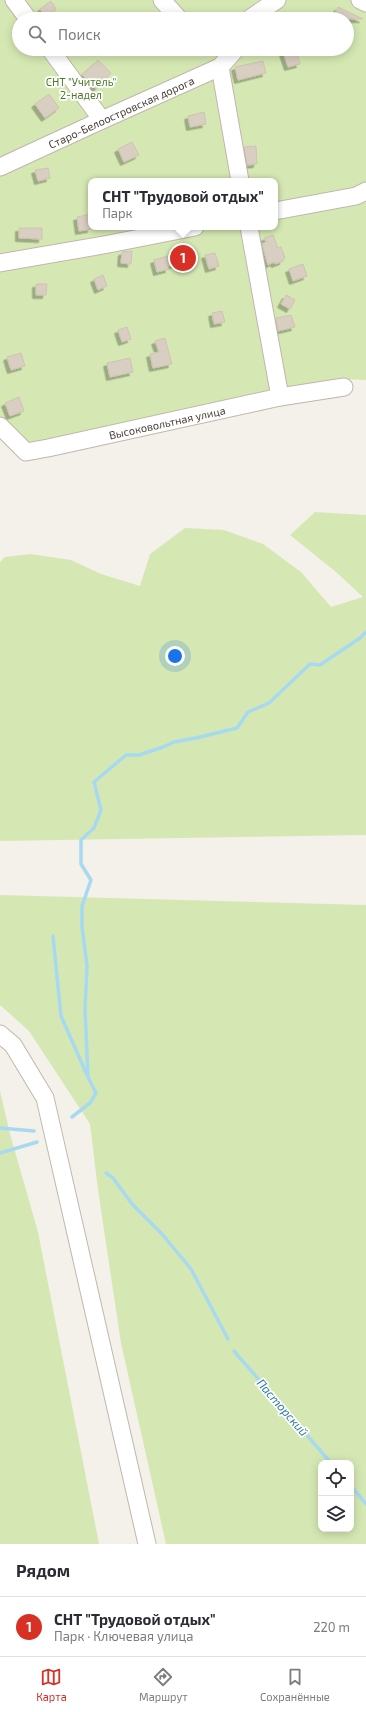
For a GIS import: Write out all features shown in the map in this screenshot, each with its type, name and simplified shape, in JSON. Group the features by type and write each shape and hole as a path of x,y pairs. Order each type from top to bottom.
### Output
{"street":[{"path":"14,0 23,12"},
{"path":"162,0 173,12"},
{"path":"260,12 278,0"},
{"path":"269,12 278,0"},
{"path":"360,0 366,3"},
{"path":"55,56 102,120"},
{"name":"Старо-Белоостровская дорога","path":"1,165 220,67 230,56"},
{"path":"220,67 239,178"},
{"path":"278,210 356,196 366,191"},
{"path":"0,263 180,230"},
{"path":"249,230 280,397"},
{"name":"Высоковольтная улица","path":"0,426 26,452 280,397 344,387"},
{"path":"0,1034 13,1045 45,1098 147,1544"}],"green space":[{"name":"СНТ \"Учитель\" 2-надел","path":"0,0 366,0 366,380 342,379 264,391 28,445 0,417"},
{"path":"315,512 366,515 366,835 0,841 0,562 5,557 30,554 71,560 101,574 140,586 150,554 185,528 224,530 263,544 301,572 331,607 363,597 336,572 290,535"},
{"path":"0,895 366,905 366,1544 166,1544 121,1343 98,1190 90,1124 29,1031 0,1005"},
{"path":"0,1091 10,1134 38,1232 99,1544 0,1544"}],"building":[{"path":"51,1 56,9 54,11 55,12 42,12 40,9"},
{"path":"338,7 348,12 336,12"},
{"path":"354,15 363,19 354,19"},
{"path":"284,56 298,56 300,64 288,67"},
{"path":"98,60 111,73 96,89 82,75"},
{"path":"263,61 266,73 238,80 235,67"},
{"path":"49,94 59,108 45,118 35,104"},
{"path":"204,112 206,124 190,127 188,116"},
{"path":"132,142 139,155 124,162 118,149"},
{"path":"256,146 257,164 247,165 244,147"},
{"path":"48,168 50,178 38,181 35,170"},
{"path":"88,215 88,230 79,231 77,217"},
{"path":"19,228 42,228 42,239 19,238"},
{"path":"273,235 278,248 281,247 285,258 283,261 275,264 274,262 268,265 262,244 266,242 264,238"},
{"path":"132,251 131,264 121,263 122,252"},
{"path":"185,251 187,262 168,266 169,269 157,272 154,260"},
{"path":"215,253 219,266 209,269 205,255"},
{"path":"303,264 307,276 293,281 289,269"},
{"path":"103,275 107,286 98,290 94,279"},
{"path":"36,284 47,284 46,295 36,295"},
{"path":"286,295 295,300 290,309 281,304"},
{"path":"222,311 225,322 214,324 212,313"},
{"path":"291,315 295,327 278,331 276,318"},
{"path":"127,327 131,339 122,342 118,330"},
{"path":"165,338 172,364 153,368 150,354 159,352 155,341"},
{"path":"21,353 25,366 11,370 7,357"},
{"path":"130,358 133,372 110,377 107,363"},
{"path":"19,397 24,411 10,416 5,403"}],"waterway":[{"path":"72,1117 90,1103 96,1093 88,1077 85,1009 87,966 82,927 82,906 91,880 81,864 81,840 94,828 101,810 94,782 126,755 139,755 174,742 237,728 248,712 269,703 310,664 320,665 360,638 366,632"},
{"path":"53,936 61,1016 87,1075"},
{"path":"0,1128 34,1131"},
{"path":"0,1153 37,1142"},
{"path":"106,1173 113,1178 132,1204 162,1234 191,1269 228,1339"},
{"name":"Пасторский","path":"234,1351 328,1460"},
{"name":"Пасторский","path":"354,1490 366,1504"}],"place":[{"name":"СНТ \"Трудовой отдых\"","path":"183,258"}]}
